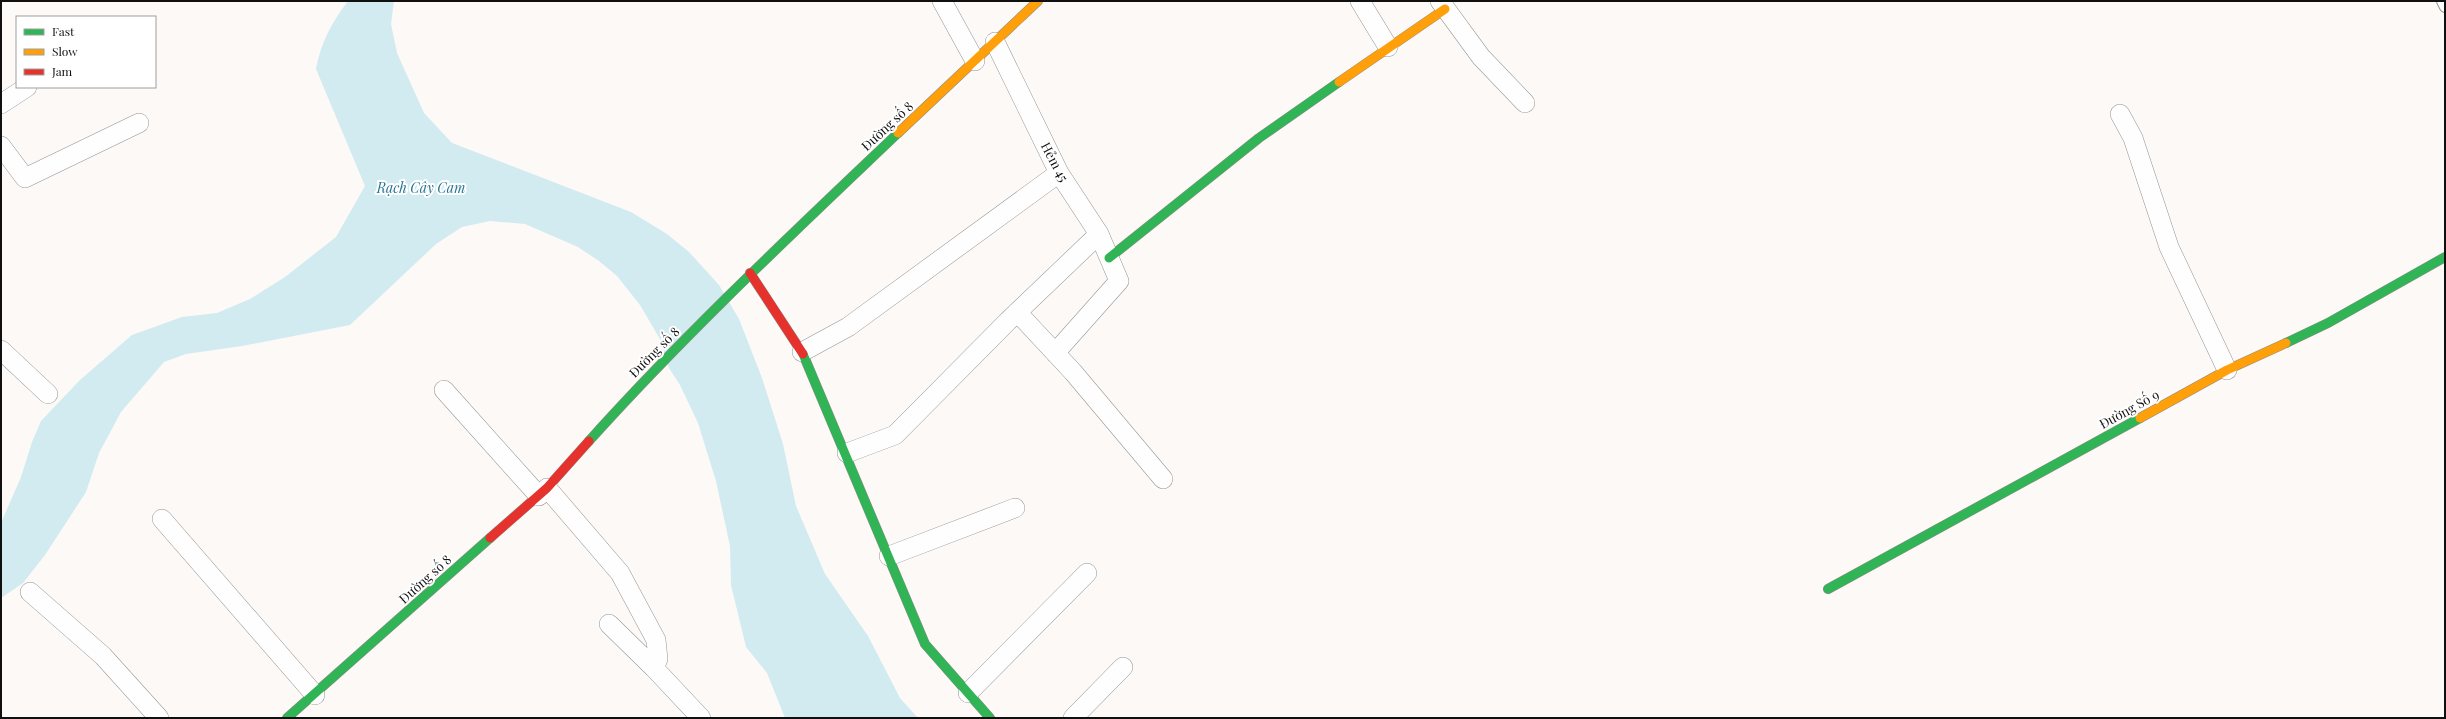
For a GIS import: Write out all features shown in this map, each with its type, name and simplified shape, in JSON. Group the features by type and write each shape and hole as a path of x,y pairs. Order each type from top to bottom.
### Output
{"street":[{"path":"942,1 975,61"},
{"name":"Đường số 8","path":"287,718 543,492 635,390 750,273 1038,1"},
{"path":"1360,1 1388,47"},
{"path":"1109,258 1259,138 1388,47 1442,5 1481,57 1525,104"},
{"name":"Hẻm 45","path":"995,42 1059,173 1099,234 1119,281 1055,353"},
{"path":"1,104 25,88"},
{"path":"2120,114 2133,138 2169,247 2227,370"},
{"path":"1,146 24,178 139,123"},
{"path":"802,352 848,327 1059,173"},
{"path":"847,452 895,435 1018,312 1099,234"},
{"name":"Đường Số 9","path":"1828,589 2227,370 2328,323 2445,257"},
{"path":"750,273 802,352 847,452 926,644 990,718"},
{"path":"1018,312 1163,478"},
{"path":"1,350 48,394"},
{"path":"444,390 620,574 656,640 658,649 654,668"},
{"path":"889,556 1016,508"},
{"path":"162,519 315,694"},
{"path":"968,693 1087,573"},
{"path":"30,592 103,656 159,718"},
{"path":"609,624 654,668 701,718"},
{"path":"1073,718 1122,668"}],"lane":[{"path":"2442,1 2445,6"}],"water":[{"name":"Rạch Cây Cam","path":"348,1 394,1 391,24 397,53 424,113 452,143 631,212 667,234 689,252 719,285 739,319 762,378 783,444 796,506 825,574 868,636 900,698 918,718 785,718 767,673 746,647 731,585 730,546 716,481 698,423 680,385 669,368 660,339 640,305 617,276 599,261 578,247 525,224 490,221 462,227 436,244 350,325 242,346 186,354 164,362 121,412 99,453 86,492 45,555 23,583 1,598 1,523 21,477 32,442 41,421 80,380 132,335 182,317 217,313 250,299 285,277 336,237 365,186 316,69 324,41 337,17"}],"traffic: fast":[{"path":"1109,258 1259,138 1339,82"},
{"path":"589,441 702,322 898,133"},
{"path":"2286,343 2328,323 2445,257"},
{"path":"803,354 925,644 990,718"},
{"path":"1828,589 2140,418"},
{"path":"287,718 490,538"}],"traffic: slow":[{"path":"898,133 1038,1"},
{"path":"1339,82 1445,9"},
{"path":"2140,418 2227,370 2286,343"}],"traffic: jam":[{"path":"750,273 803,354"},
{"path":"490,538 547,488 589,441"}]}
